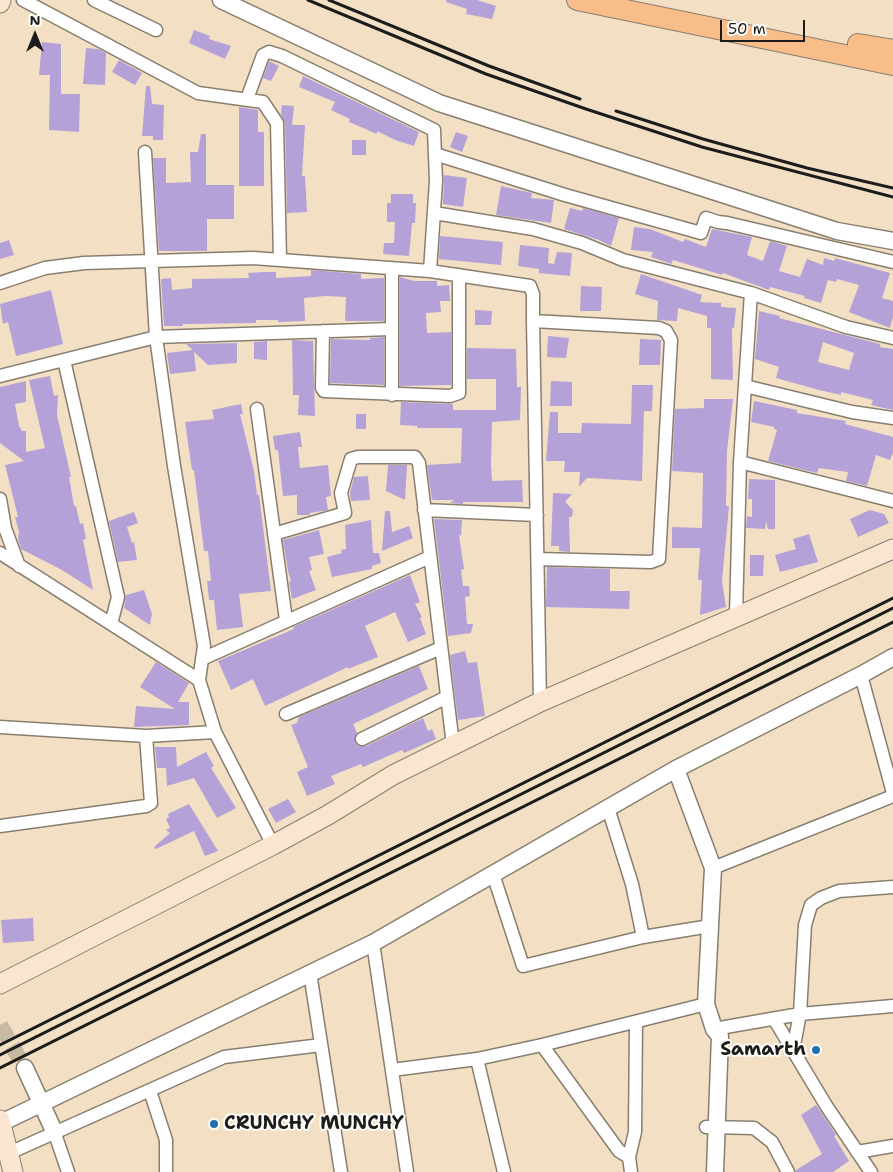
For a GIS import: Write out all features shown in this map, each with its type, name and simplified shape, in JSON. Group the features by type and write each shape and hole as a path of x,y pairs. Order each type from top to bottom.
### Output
{"main road":[{"path":"577,0 893,65"},
{"path":"640,0 893,50"},
{"path":"0,984 273,845 328,815 393,774 540,702 736,615 893,549"},
{"path":"0,1122 12,1172"}],"street":[{"path":"23,0 198,93 263,102 277,123 280,260"},
{"path":"94,0 156,30"},
{"path":"221,0 439,103 837,231 893,241"},
{"path":"247,99 263,55 269,52 282,56 434,130 434,213 430,270"},
{"path":"145,152 156,337 174,466 204,646 199,680 215,732 273,845"},
{"path":"435,154 565,195 702,233 706,218 893,262"},
{"path":"434,213 533,229 582,243 623,260 751,293 846,328 893,338"},
{"path":"0,283 54,267 84,263 253,258 430,270 521,283 530,286 533,294 534,321 540,702"},
{"path":"392,268 390,329 392,395"},
{"path":"322,331 322,388 324,391 450,396 460,393 459,275"},
{"path":"736,615 740,462 751,293"},
{"path":"534,321 659,328 666,331 671,340 659,559 651,562 538,559"},
{"path":"0,376 156,337 390,329"},
{"path":"64,360 118,596 110,624"},
{"path":"744,386 852,412 893,418"},
{"path":"257,409 286,620"},
{"path":"274,534 345,513 340,492 351,459 358,457 415,457 418,463 453,745"},
{"path":"740,462 893,500"},
{"path":"0,499 5,528 19,566"},
{"path":"424,510 537,515"},
{"path":"0,553 199,680"},
{"path":"202,658 430,557"},
{"path":"286,714 441,648"},
{"path":"0,1122 373,943 676,768 893,657"},
{"path":"713,868 893,795 861,675"},
{"path":"362,739 447,697"},
{"path":"0,727 146,736 215,732"},
{"path":"0,826 146,806 151,803 146,736"},
{"path":"676,768 713,868 706,1004 714,1029"},
{"path":"608,808 632,884 643,937"},
{"path":"493,874 523,966 643,937 710,926"},
{"path":"793,1050 800,1014 805,925 811,905 821,898 839,891 893,887"},
{"path":"373,943 406,1172"},
{"path":"310,973 341,1172"},
{"path":"392,1070 477,1059 542,1045 706,1004"},
{"path":"715,1172 711,1127 708,1036 714,1029 800,1014 893,1006"},
{"path":"774,1019 871,1172"},
{"path":"631,1172 629,1157 635,1132 636,1022"},
{"path":"8,1154 54,1131 150,1091 224,1057 321,1045"},
{"path":"542,1045 619,1151 629,1157"},
{"path":"477,1059 504,1172"},
{"path":"25,1068 54,1131 68,1172"},
{"path":"150,1091 166,1140 166,1172"},
{"path":"705,1172 711,1127"},
{"path":"711,1127 754,1128 772,1142 788,1172"},
{"path":"857,1152 893,1146"}],"building":[{"path":"446,0 477,0 496,6 492,19 466,14 467,9 446,2"},
{"path":"194,30 210,36 209,39 231,46 225,59 189,43"},
{"path":"42,42 61,44 61,94 80,94 79,132 49,130 50,75 39,75"},
{"path":"86,48 98,49 106,53 105,85 83,84"},
{"path":"119,60 142,73 135,85 112,72"},
{"path":"269,61 279,66 271,81 263,78"},
{"path":"303,76 419,132 414,146 395,140 377,131 377,134 349,122 350,119 331,110 335,102 299,87"},
{"path":"146,86 150,86 152,104 164,105 163,140 153,140 153,136 142,136"},
{"path":"282,105 294,106 292,125 305,125 302,176 305,176 307,212 287,213 285,123 281,114"},
{"path":"239,107 258,110 258,132 264,132 264,186 239,186"},
{"path":"456,132 468,136 462,152 450,147"},
{"path":"201,134 206,134 206,185 234,185 234,219 207,219 207,251 159,251 153,158 166,158 166,183 191,182 190,152 198,152"},
{"path":"352,140 366,140 366,155 352,155"},
{"path":"444,175 467,178 463,207 443,204"},
{"path":"501,186 532,193 531,198 554,200 551,223 496,215"},
{"path":"391,194 413,194 413,203 416,203 415,223 412,223 409,256 383,254 384,243 394,243 395,222 387,222 387,203 391,203"},
{"path":"570,208 582,211 583,208 619,218 611,246 599,240 564,229"},
{"path":"634,227 650,229 683,242 685,239 706,247 712,229 752,237 747,255 763,261 770,241 787,246 779,271 800,277 807,259 823,265 824,258 834,261 835,258 890,273 882,298 893,301 893,317 890,328 849,312 859,285 837,279 836,282 828,280 821,303 804,298 805,296 770,287 769,290 723,273 722,275 673,260 671,264 651,257 653,252 631,250"},
{"path":"440,236 503,242 501,265 439,259"},
{"path":"9,240 14,255 0,259 0,243"},
{"path":"520,245 549,248 548,263 554,264 557,252 572,253 570,276 539,273 539,269 518,266"},
{"path":"311,270 361,274 361,279 384,278 384,321 345,321 346,297 325,296 304,298 305,321 278,322 278,320 256,320 256,323 164,326 161,279 171,278 172,290 192,288 192,279 249,278 248,273 264,272 276,272 276,278 311,276"},
{"path":"641,274 702,295 700,302 721,303 721,307 736,308 734,328 732,328 733,380 711,379 711,328 707,328 707,316 678,308 677,321 657,320 658,301 635,294"},
{"path":"400,277 414,281 437,281 437,286 449,285 450,301 440,301 441,312 426,313 427,333 451,332 451,385 400,386"},
{"path":"581,286 602,287 601,311 580,311"},
{"path":"51,290 63,344 16,356 8,322 3,324 0,304"},
{"path":"475,310 492,311 491,325 475,325"},
{"path":"759,311 880,344 880,347 893,349 893,410 871,405 873,400 841,392 841,395 776,378 779,367 755,359","holes":["823,342 854,353 849,370 818,362"]},
{"path":"548,336 569,338 566,358 547,357"},
{"path":"384,337 384,385 330,383 331,339 370,340 370,338"},
{"path":"640,339 661,340 660,365 639,365"},
{"path":"292,340 313,341 315,416 298,415 299,395 293,395"},
{"path":"267,341 267,360 254,359 254,342"},
{"path":"237,343 237,363 208,365 194,352 196,371 170,374 167,353 193,350 186,344"},
{"path":"467,348 516,349 517,387 521,387 520,420 492,422 491,464 492,481 522,480 523,502 463,502 463,504 450,503 454,500 432,500 427,465 461,463 462,428 417,428 417,426 400,425 401,402 453,404 453,410 496,410 496,379 467,379"},
{"path":"50,376 54,396 58,395 57,415 71,477 69,477 74,506 76,506 80,524 83,523 86,539 83,540 93,590 62,570 21,549 18,539 19,532 15,517 18,517 5,465 24,461 0,443 0,387 26,381 26,402 15,404 19,426 22,431 26,431 26,452 45,448 29,380"},
{"path":"551,381 572,382 572,406 550,406"},
{"path":"632,385 653,385 652,411 644,411 642,481 587,478 579,487 580,472 564,472 565,461 546,461 550,412 558,412 558,433 581,433 582,423 631,424"},
{"path":"704,399 733,399 727,451 726,506 729,506 722,581 726,607 700,615 702,580 698,580 700,548 672,548 672,527 702,528 703,473 672,471 675,409 704,408"},
{"path":"754,401 797,410 797,413 846,421 845,424 893,437 893,453 890,460 876,455 867,486 846,481 848,472 819,468 817,473 768,461 777,430 774,427 751,422"},
{"path":"241,404 243,414 240,414 254,471 257,495 259,495 271,591 239,594 243,627 217,630 214,600 209,600 207,581 211,581 208,551 204,551 194,470 192,470 185,422 214,419 212,410"},
{"path":"356,414 366,414 366,429 356,429"},
{"path":"300,432 302,447 298,447 300,468 328,465 331,496 326,497 328,510 310,513 310,515 297,515 297,495 283,496 278,450 275,450 273,436"},
{"path":"388,465 407,465 405,500 386,491"},
{"path":"368,476 370,500 351,501 350,493 354,477"},
{"path":"749,479 775,480 775,529 768,529 766,521 765,529 746,528 747,516 752,517 752,499 748,499"},
{"path":"553,493 572,494 565,502 573,510 572,517 569,517 570,552 559,551 559,546 551,546"},
{"path":"870,510 884,514 889,523 858,537 850,519"},
{"path":"385,511 390,511 392,532 409,526 413,538 382,551"},
{"path":"134,512 138,523 127,527 132,543 134,542 137,560 118,562 109,521"},
{"path":"434,519 462,520 461,536 459,535 464,569 461,570 463,586 469,586 470,596 465,597 467,624 473,624 471,633 448,636"},
{"path":"371,520 373,553 379,553 381,563 372,566 372,569 332,577 327,557 342,553 341,550 346,549 345,525"},
{"path":"319,530 324,554 309,557 312,570 309,571 316,590 292,599 289,582 291,581 283,540"},
{"path":"809,534 818,562 780,572 775,555 796,549 793,539"},
{"path":"750,555 764,555 763,576 750,576"},
{"path":"547,567 610,569 610,591 630,591 629,609 546,607"},
{"path":"410,575 420,602 415,604 422,617 420,618 426,634 408,642 395,612 365,626 378,657 348,669 348,667 265,706 253,679 231,690 218,661 294,629 293,627"},
{"path":"144,590 152,614 150,625 124,608 126,595"},
{"path":"465,651 468,663 477,662 485,716 458,720 450,655"},
{"path":"156,662 189,683 178,702 189,702 189,725 134,727 136,706 175,709 140,687"},
{"path":"419,666 428,689 353,724 357,733 355,742 358,746 366,746 423,718 428,731 432,729 436,739 404,753 402,750 363,767 361,764 331,776 335,784 307,796 297,772 308,767 291,725 297,723 299,717"},
{"path":"155,747 176,747 177,767 206,752 214,766 211,768 236,808 217,818 194,778 167,786 166,768 157,768"},
{"path":"288,799 296,812 276,823 268,809"},
{"path":"189,804 218,851 205,856 194,831 156,849 154,847 170,833 166,830 170,828 166,819 169,817 168,814"},
{"path":"33,918 34,941 3,943 1,920"},
{"path":"816,1105 836,1135 834,1136 849,1161 833,1172 796,1172 796,1170 822,1154 801,1115"}],"tunnel":[{"path":"0,1025 25,1068"}],"railway":[{"path":"308,0 486,74 586,109 702,147 893,197"},
{"path":"329,0 489,66 580,99"},
{"path":"616,111 703,139 807,168 893,188"},
{"path":"0,1045 893,598"},
{"path":"0,1055 893,608"},
{"path":"0,1068 893,622"}],"place":[{"name":"Samarth","path":"816,1050"},
{"name":"CRUNCHY MUNCHY","path":"214,1124"}]}
